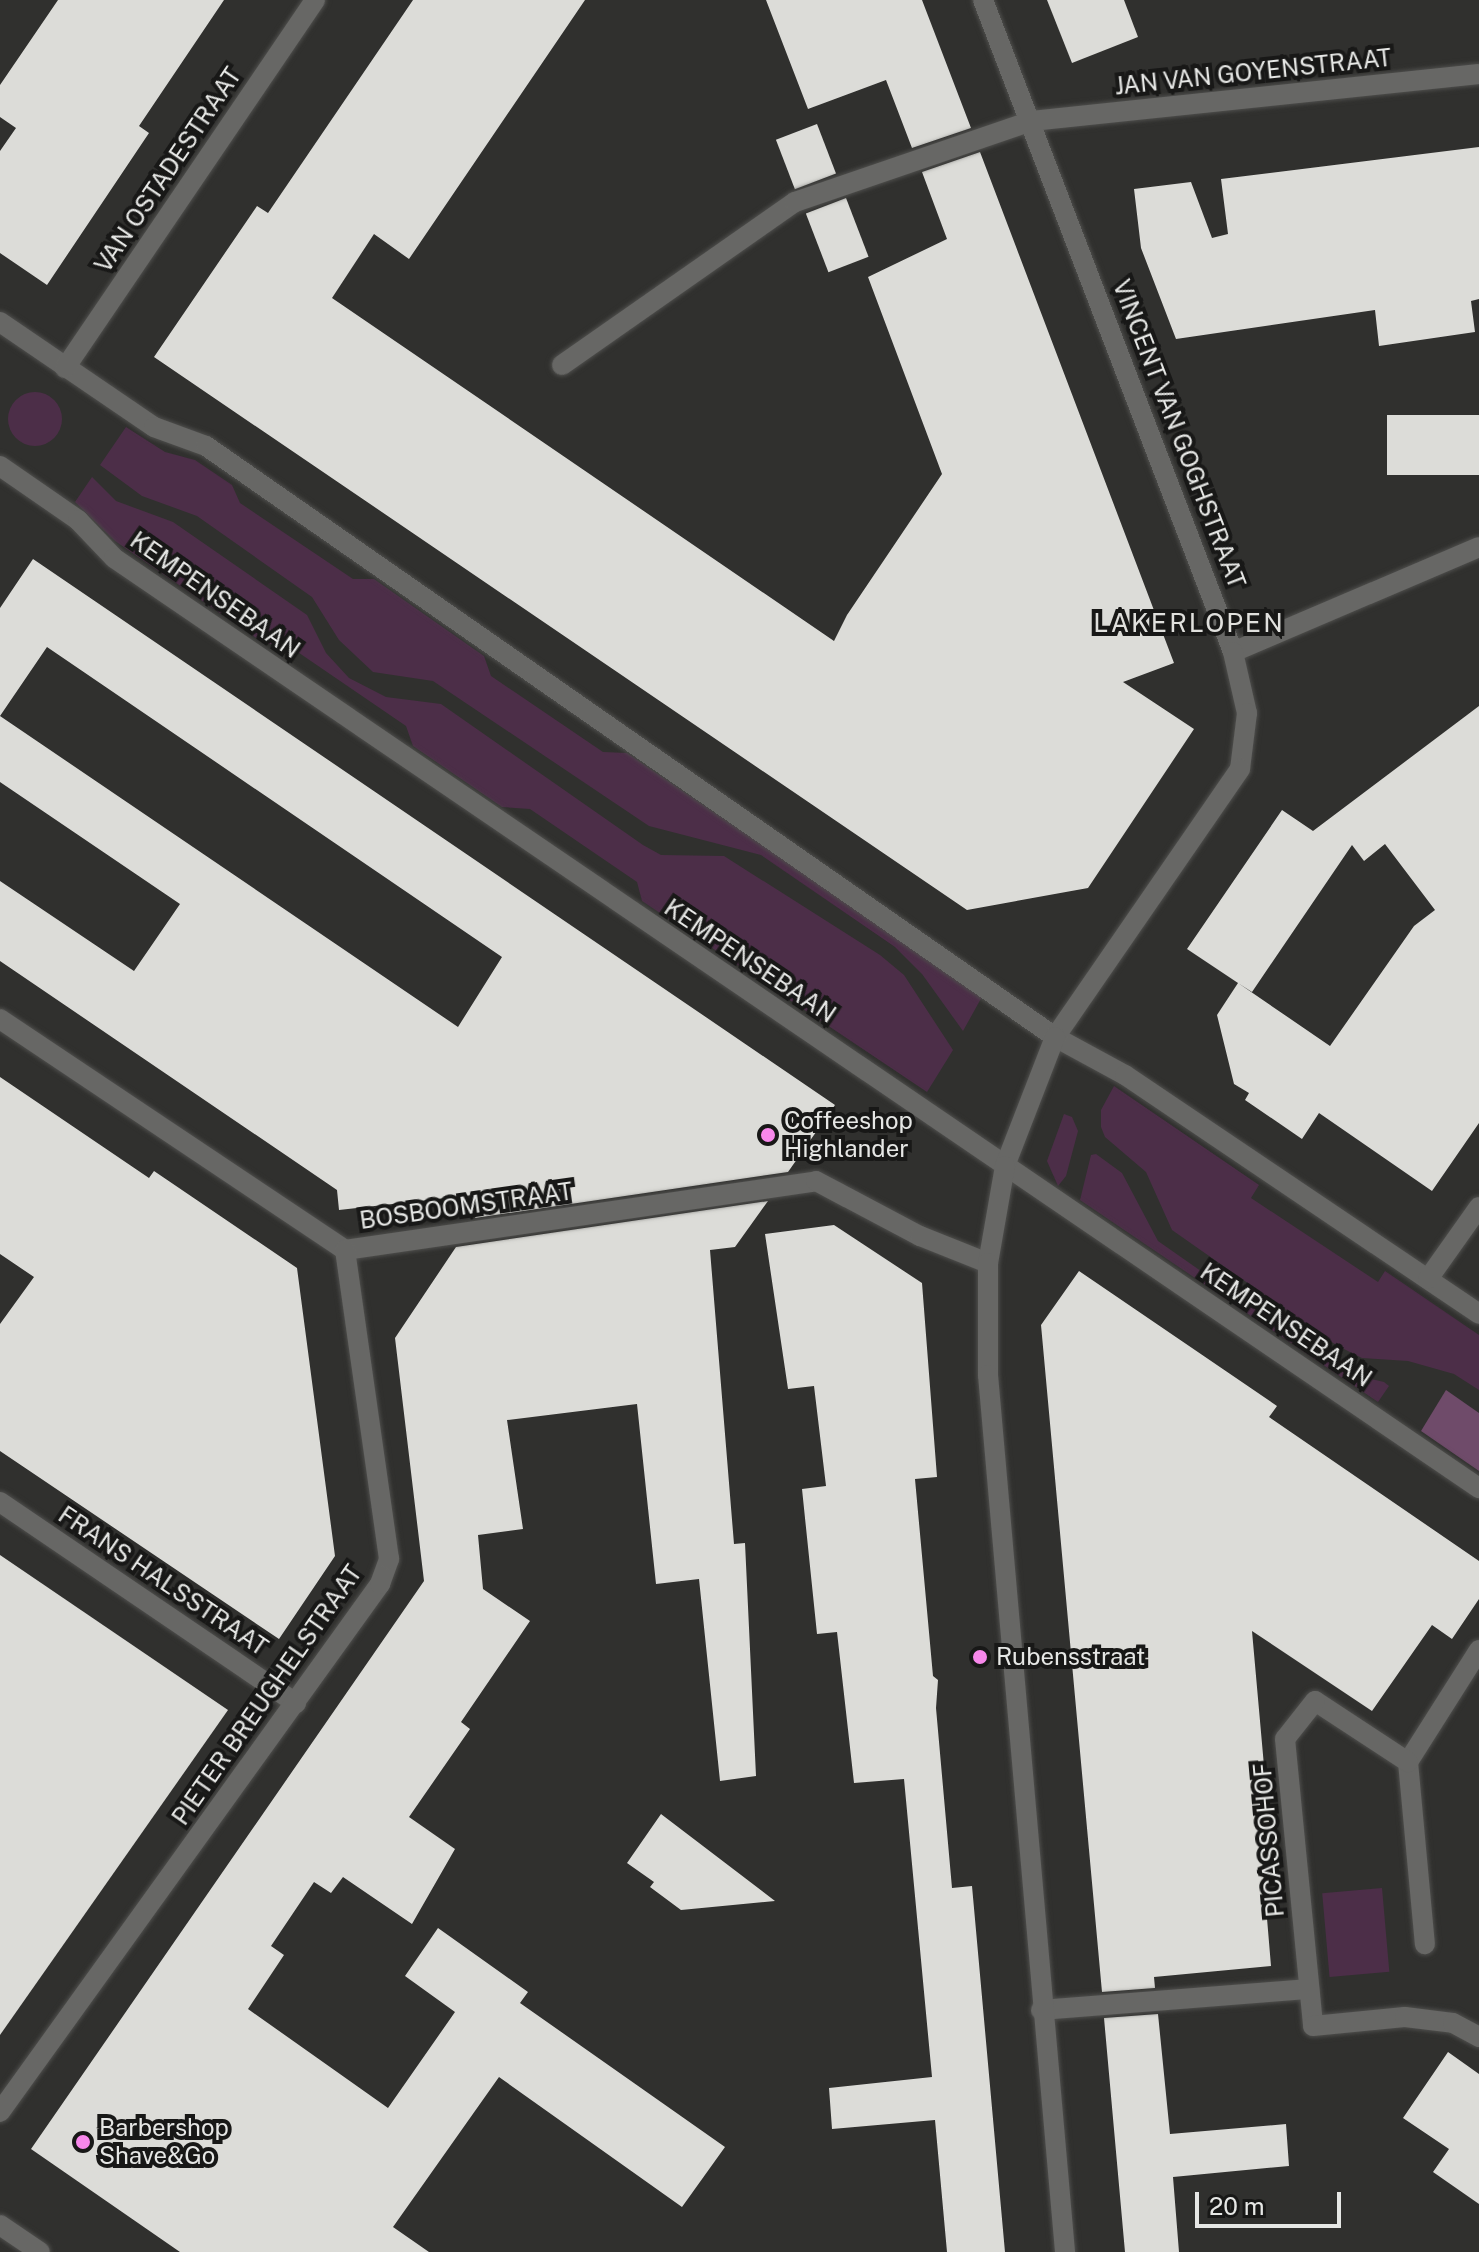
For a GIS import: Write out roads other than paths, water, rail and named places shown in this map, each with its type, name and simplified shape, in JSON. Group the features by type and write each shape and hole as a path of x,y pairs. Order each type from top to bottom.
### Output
{"street":[{"name":"VAN OSTADESTRAAT","path":"65,368 315,0"},
{"name":"VINCENT VAN GOGHSTRAAT","path":"983,0 1032,121 1233,652 1247,713 1240,769 1055,1037"},
{"name":"JAN VAN GOYENSTRAAT","path":"562,365 795,202 1032,121 1479,74"},
{"path":"0,322 154,427 206,446 1055,1037 1125,1075 1479,1314"},
{"name":"KEMPENSEBAAN","path":"0,466 78,520 114,558 1479,1488"},
{"path":"1233,652 1479,547"},
{"name":"BOSBOOMSTRAAT","path":"0,1019 345,1250 816,1181 920,1236 988,1263"},
{"path":"1055,1037 1005,1166 988,1263 988,1375 1041,2010 1065,2252"},
{"path":"1428,1279 1479,1207"},
{"name":"PIETER BREUGHELSTRAAT","path":"0,2112 380,1584 389,1559 345,1250"},
{"name":"FRANS HALSSTRAAT","path":"0,1502 296,1703"},
{"path":"1425,1944 1408,1762 1479,1650"},
{"name":"PICASSOHOF","path":"1309,1989 1285,1739 1315,1701 1408,1762"},
{"path":"1041,2010 1309,1989 1313,2026 1405,2017 1453,2023 1479,2037"},
{"path":"0,2225 40,2252"}],"place":[{"name":"Coffeeshop Highlander","path":"768,1135"},
{"name":"Rubensstraat","path":"980,1657"},
{"name":"Barbershop Shave&Go","path":"83,2142"}],"district":[{"name":"LAKERLOPEN","path":"1189,623"}]}
